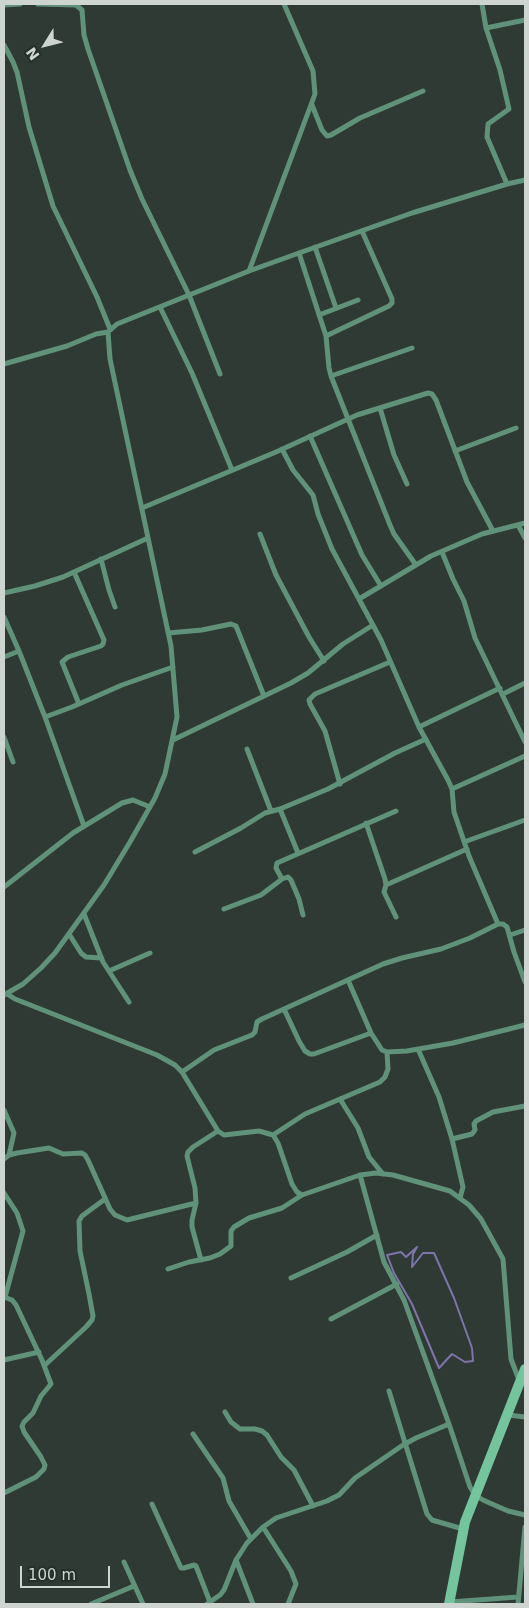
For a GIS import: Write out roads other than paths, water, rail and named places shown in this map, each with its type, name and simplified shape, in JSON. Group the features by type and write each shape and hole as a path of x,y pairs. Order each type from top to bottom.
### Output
{"main road":[{"path":"449,1603 464,1530 475,1495 525,1369"}],"street":[{"path":"4,5 20,4"},
{"path":"38,4 76,5 82,10 84,35 88,49 130,170 142,199 189,295 220,374"},
{"path":"249,271 312,104 315,89 313,70 284,4"},
{"path":"482,4 486,28 500,70 509,110 488,124 487,137 507,184"},
{"path":"486,28 525,20"},
{"path":"4,45 17,72 29,126 53,206 97,297 109,330 110,359 168,633 177,717 165,774 150,806 110,876 84,914 42,968 23,984 5,995"},
{"path":"312,104 322,130 327,136 360,118 423,91"},
{"path":"4,364 68,346 189,295 315,247 412,213 525,180"},
{"path":"326,336 392,303 392,299 362,231"},
{"path":"315,247 336,308"},
{"path":"299,253 326,336 331,376 394,534 416,565"},
{"path":"319,315 358,300"},
{"path":"160,307 192,373 232,470"},
{"path":"331,376 412,348"},
{"path":"142,508 349,419 428,393 432,394 436,400 467,482 493,531"},
{"path":"380,408 394,455 407,484"},
{"path":"455,451 516,428"},
{"path":"310,436 362,555 381,586"},
{"path":"282,449 293,470 313,495 326,536 373,625 419,727 452,789 454,812 464,842 498,924"},
{"path":"359,599 442,552 493,531 525,523"},
{"path":"518,525 525,538"},
{"path":"260,534 276,575 324,661"},
{"path":"4,593 35,586 74,572 148,538"},
{"path":"442,552 452,579 464,601 475,638 525,742"},
{"path":"102,560 115,607"},
{"path":"74,572 104,640 101,646 68,657 62,662 79,704"},
{"path":"4,617 45,717 84,826"},
{"path":"168,633 202,630 231,624 236,626 264,696"},
{"path":"173,740 300,678 324,661 343,644 373,625"},
{"path":"4,657 19,651"},
{"path":"340,784 325,731 309,700 315,694 390,662"},
{"path":"45,717 129,682 173,667"},
{"path":"503,694 525,682"},
{"path":"419,727 500,688"},
{"path":"4,737 13,762"},
{"path":"195,852 271,811 340,784 395,752 426,739"},
{"path":"247,749 271,811"},
{"path":"452,789 525,756"},
{"path":"4,887 84,826 127,801 136,801 150,806"},
{"path":"280,809 298,853"},
{"path":"282,879 276,865 298,853 396,811"},
{"path":"464,842 525,820"},
{"path":"366,823 386,885 384,892 396,917"},
{"path":"386,885 467,850"},
{"path":"224,909 261,895 282,879 288,877 299,899 303,915"},
{"path":"84,914 101,958 129,1002"},
{"path":"182,1072 214,1050 252,1035 258,1022 284,1009 383,964 441,949 470,938 498,924 505,924 525,982"},
{"path":"510,935 525,930"},
{"path":"69,934 80,953 86,957 101,958"},
{"path":"109,971 150,953"},
{"path":"348,980 370,1033 382,1050 387,1052 452,1043 525,1025"},
{"path":"5,995 157,1055 175,1065 182,1072 218,1131 224,1135 259,1131 273,1135 278,1143 292,1184 297,1192 302,1195"},
{"path":"284,1009 298,1041 305,1051 310,1054 370,1033"},
{"path":"418,1049 439,1097 452,1140 463,1186 460,1198"},
{"path":"273,1135 305,1114 380,1082 385,1077 388,1069 387,1052"},
{"path":"340,1099 358,1128 368,1156 383,1174"},
{"path":"452,1140 472,1134 475,1130 474,1124 476,1121 493,1112 525,1106"},
{"path":"4,1110 14,1133 9,1155"},
{"path":"201,1260 192,1227 196,1203 195,1188 188,1162 188,1152 218,1131"},
{"path":"4,1159 9,1155 50,1148 63,1154 82,1153 88,1160 110,1209 115,1215 127,1220 196,1203"},
{"path":"360,1175 384,1262 404,1300 466,1476 475,1495 508,1511 525,1515"},
{"path":"168,1269 214,1256 230,1248 232,1242 231,1231 248,1218 282,1208 302,1195 360,1175 393,1175 450,1192 469,1205 481,1219 503,1259 511,1359 521,1382"},
{"path":"4,1193 17,1213 23,1231 4,1297 16,1305 45,1366 51,1384 41,1396 33,1413 22,1426 41,1457 45,1466 44,1469 36,1477 4,1493"},
{"path":"45,1366 92,1320 80,1251 79,1221 82,1216 105,1199"},
{"path":"291,1278 347,1252 377,1235"},
{"path":"331,1318 397,1284"},
{"path":"4,1360 38,1352"},
{"path":"389,1391 430,1518 438,1523 464,1530"},
{"path":"225,1412 231,1422 240,1429 255,1429 267,1435 281,1456 294,1470 313,1506"},
{"path":"508,1414 525,1417"},
{"path":"152,1504 181,1568 196,1566 208,1603 224,1590 236,1560 251,1539 263,1527 276,1518 327,1501 338,1495 355,1478 406,1443 449,1424"},
{"path":"193,1434 223,1478 229,1501 251,1539"},
{"path":"263,1527 291,1570 296,1584 288,1604"},
{"path":"518,1604 525,1527"},
{"path":"236,1560 253,1604"},
{"path":"124,1562 143,1604"},
{"path":"91,1604 134,1586"},
{"path":"449,1603 518,1597"}],"waterway":[{"path":"417,1247 413,1254 412,1267 423,1253 434,1253 454,1298 472,1348 473,1361 465,1362 452,1354 439,1368 412,1304 394,1273 387,1255 401,1252 406,1257 417,1247"}]}
